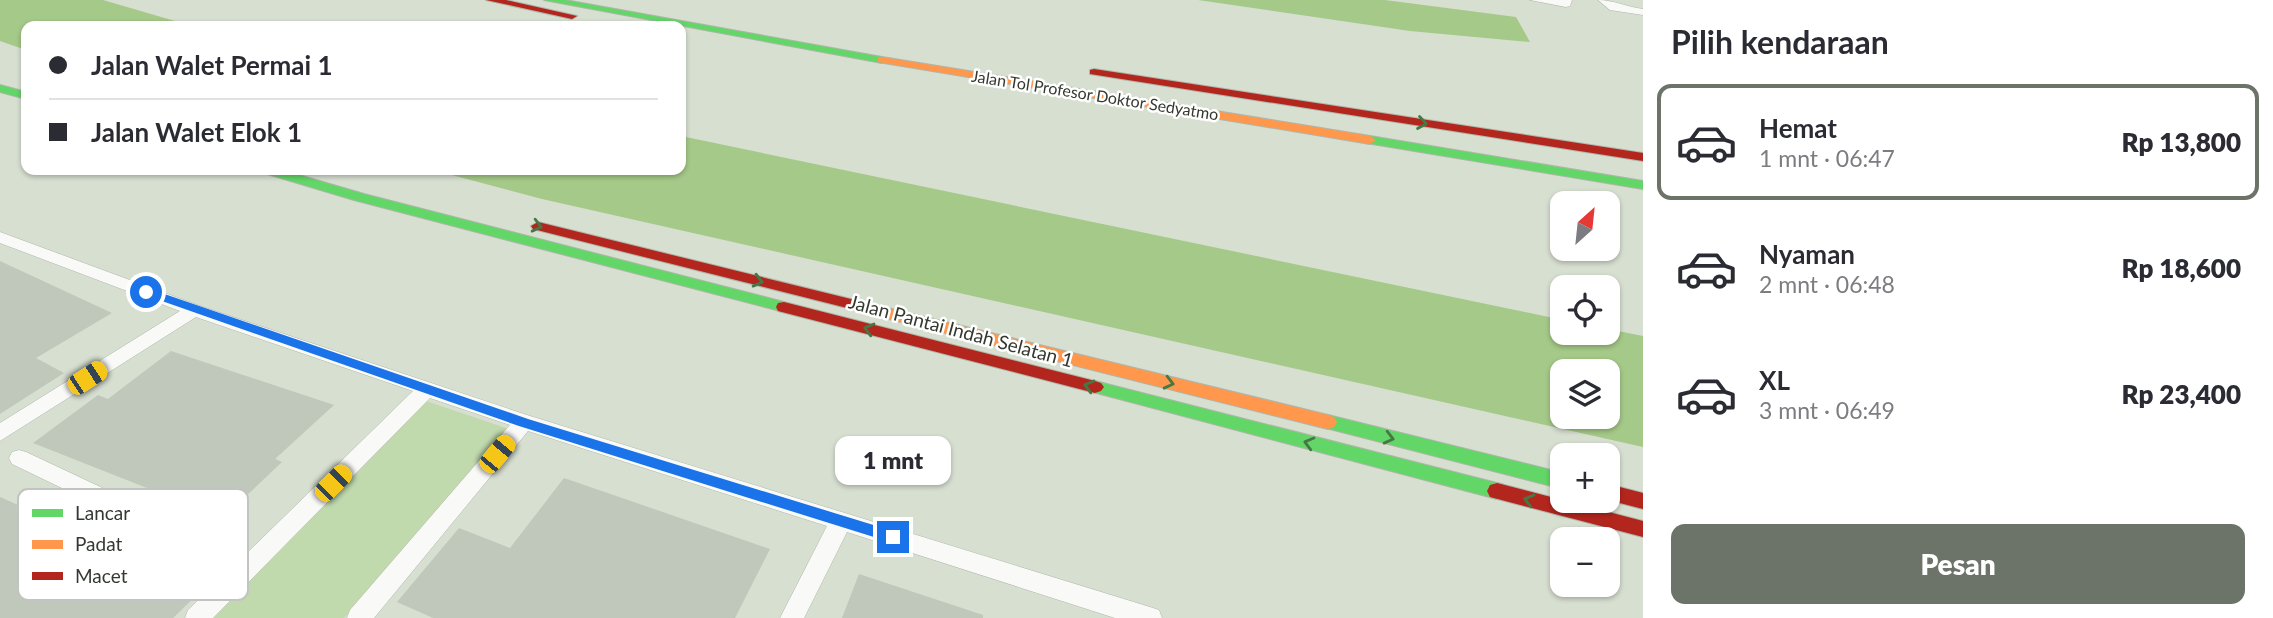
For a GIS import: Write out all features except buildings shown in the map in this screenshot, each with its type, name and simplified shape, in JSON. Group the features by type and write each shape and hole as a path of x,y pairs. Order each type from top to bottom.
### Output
{"main road":[{"path":"491,0 600,21"},
{"name":"Jalan Tol Profesor Doktor Sedyatmo","path":"549,0 663,21"},
{"name":"Jalan Tol Profesor Doktor Sedyatmo","path":"604,0 830,41 1643,172"},
{"name":"Jalan Tol Profesor Doktor Sedyatmo","path":"686,25 825,51 1643,186"},
{"name":"Jalan Tol Profesor Doktor Sedyatmo","path":"686,37 1643,200"},
{"name":"Jalan Tol Profesor Doktor Sedyatmo","path":"1077,69 1643,158"},
{"path":"0,76 21,82"},
{"path":"0,88 21,94"},
{"name":"Jalan Pantai Indah Selatan 1","path":"286,175 359,197 1643,530"},
{"name":"Jalan Pantai Indah Selatan 1","path":"338,175 1550,478"},
{"path":"359,197 375,186"},
{"path":"1620,495 1643,501"}],"street":[{"path":"1535,0 1567,2"},
{"path":"1607,3 1643,12"},
{"path":"0,237 194,310 524,422 1150,618"},
{"path":"0,433 194,310"},
{"path":"248,567 428,389"},
{"path":"359,618 524,422"},
{"path":"19,458 84,489"},
{"path":"792,618 841,521"},
{"path":"197,618 215,600"}],"shaded area":[{"path":"0,0 103,0 175,21 21,21 21,48 0,41"},
{"path":"1198,0 1385,0 1516,17 1530,42 1410,31"},
{"path":"686,137 1550,317 1550,345 1620,345 1620,331 1643,336 1643,447 1563,429 1620,429 1620,359 1550,359 1550,426 542,199 452,175 686,175"},
{"path":"426,401 509,429 344,618 210,618 228,600 248,600 248,580"}],"traffic: fast":[{"path":"549,0 666,21"},
{"path":"686,25 882,60"},
{"path":"0,88 21,94"},
{"path":"1370,140 1643,185"},
{"path":"286,175 359,197 784,307"},
{"path":"1095,387 1497,491"},
{"path":"1328,422 1550,478"}],"traffic: slow":[{"path":"882,60 1370,140"},
{"path":"859,306 1328,422"}],"traffic: jam":[{"path":"491,0 572,16"},
{"path":"1094,72 1643,157"},
{"path":"538,226 859,306"},
{"path":"784,307 1095,387"},
{"path":"1497,491 1643,529"},
{"path":"1620,495 1643,501"}],"route":[{"path":"146,292 524,422 893,537"}]}
